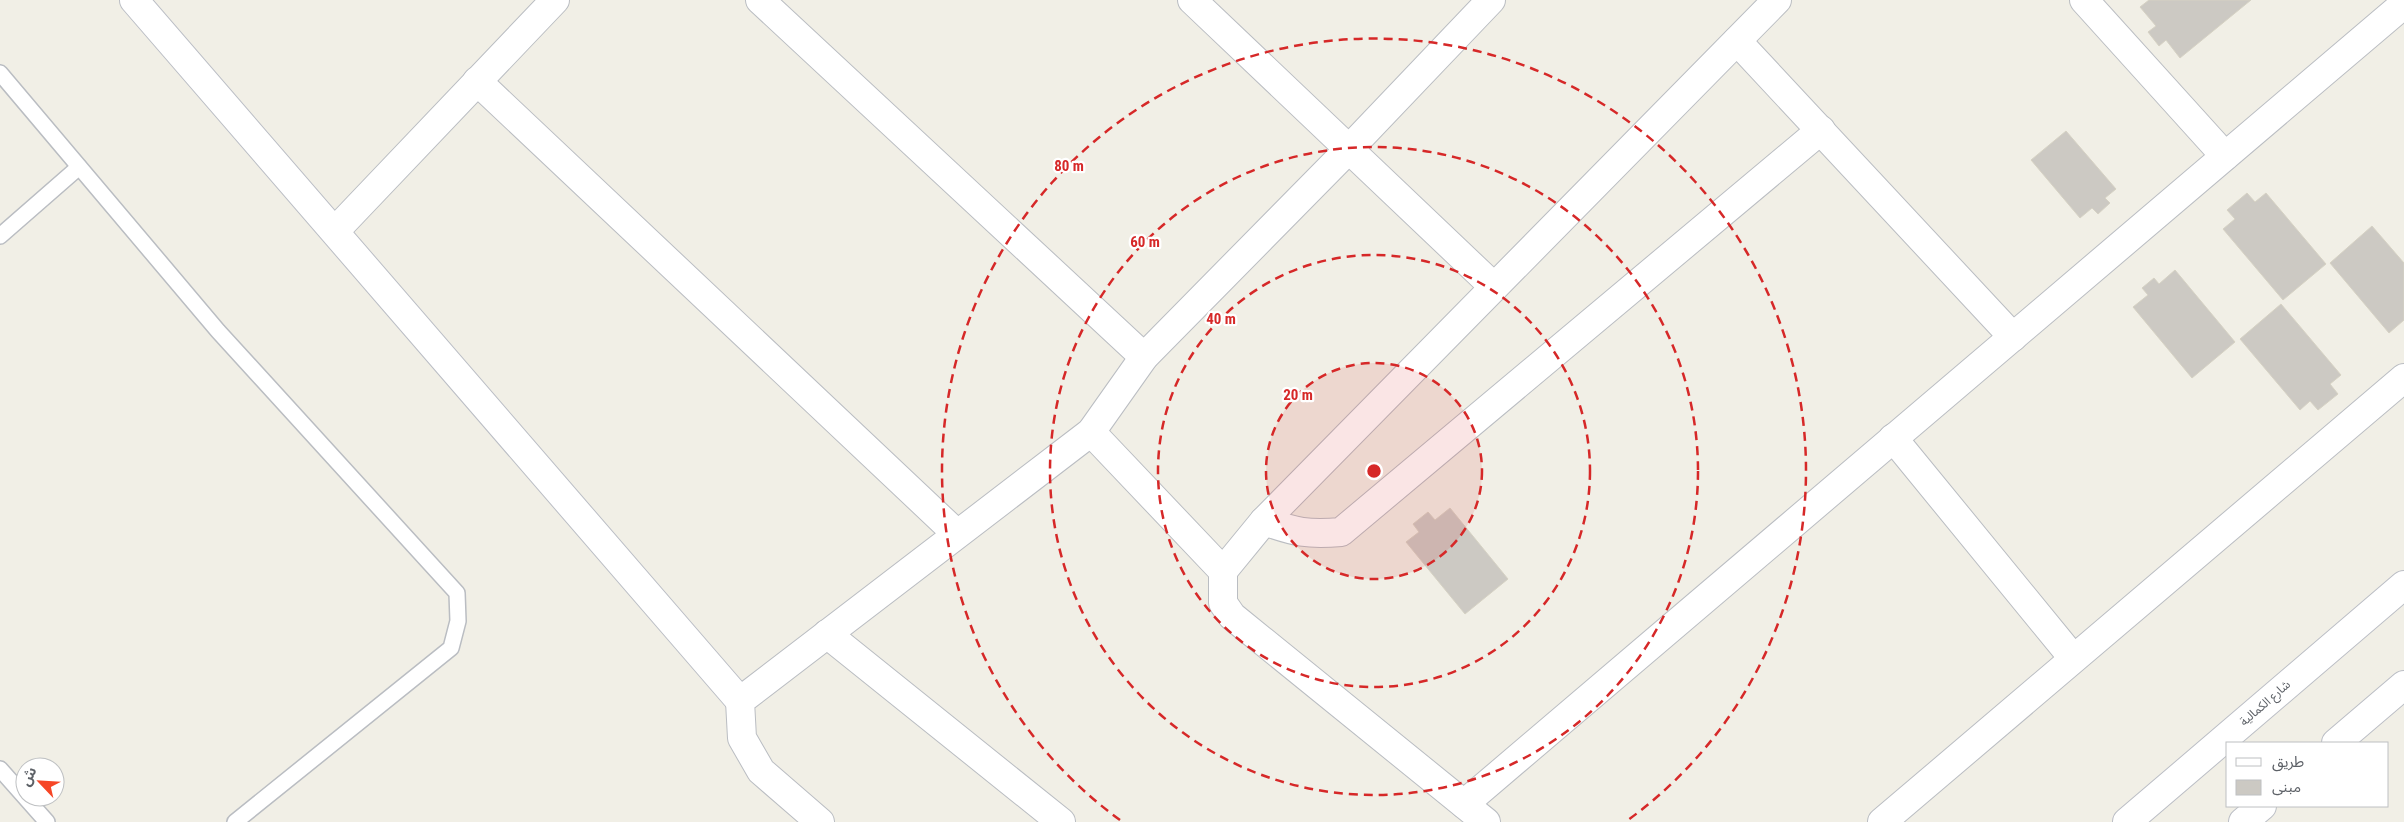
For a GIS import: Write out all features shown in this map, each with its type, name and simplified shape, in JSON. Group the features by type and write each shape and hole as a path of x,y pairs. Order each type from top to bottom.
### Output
{"street":[{"path":"134,0 740,701 742,738 761,771 820,822"},
{"path":"335,231 555,0"},
{"path":"760,0 1144,357"},
{"path":"1192,0 1494,287"},
{"path":"740,701 1091,432 1144,357 1348,150 1491,0"},
{"path":"1486,822 1232,616 1223,603 1223,572 1264,521 1777,0"},
{"path":"2084,0 2225,156"},
{"path":"1464,804 2404,4"},
{"path":"1737,41 2013,336"},
{"path":"477,81 957,534"},
{"path":"1264,521 1314,535 1341,532 1820,130"},
{"path":"1882,822 2404,378"},
{"path":"1091,432 1223,572"},
{"path":"1893,438 2073,658"},
{"name":"شارع الكمالية","path":"2127,822 2404,585"},
{"path":"828,634 1061,822"},
{"path":"2337,742 2404,685"}],"lane":[{"path":"0,73 218,331 457,592 458,621 451,648 235,822"},
{"path":"0,236 78,167"},
{"path":"0,769 47,822"}],"building":[{"path":"2149,0 2251,0 2180,58 2166,40 2159,46 2148,32 2156,26 2140,7"},
{"path":"2066,131 2116,189 2105,198 2110,203 2098,214 2092,208 2080,218 2031,160"},
{"path":"2247,193 2255,202 2266,193 2326,264 2283,300 2223,229 2235,219 2227,210"},
{"path":"2372,226 2404,263 2404,320 2389,333 2330,263"},
{"path":"2175,270 2235,342 2192,378 2133,307 2148,295 2142,288 2154,278 2159,284"},
{"path":"2281,304 2341,375 2330,384 2338,394 2318,410 2310,401 2300,410 2240,339"},
{"path":"1450,508 1508,579 1465,614 1406,542 1419,532 1413,524 1428,512 1435,520"}]}
